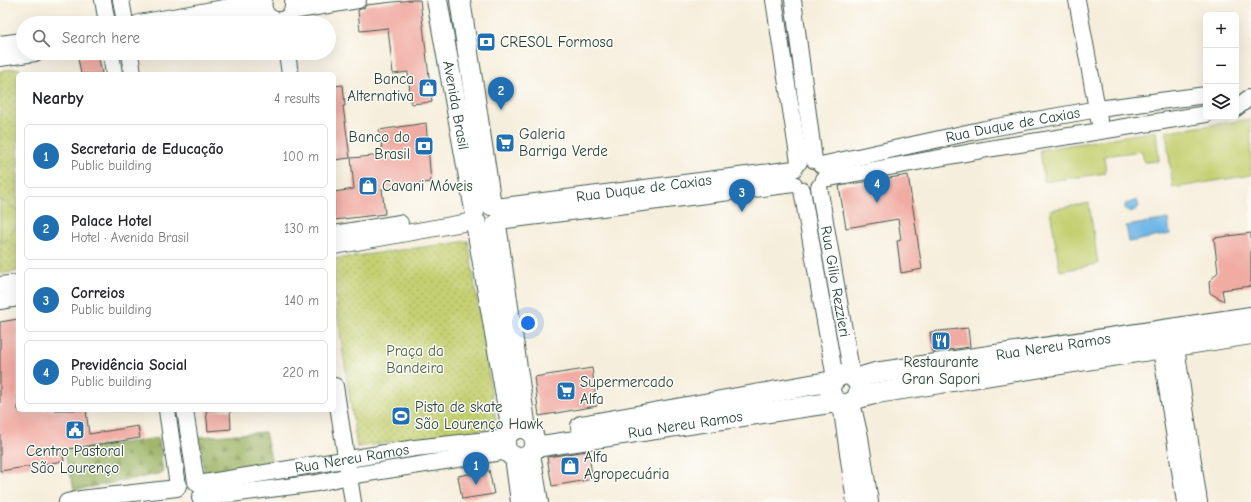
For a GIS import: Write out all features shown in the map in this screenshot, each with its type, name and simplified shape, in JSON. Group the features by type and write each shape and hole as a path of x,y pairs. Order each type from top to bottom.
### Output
{"main road":[{"name":"Avenida Brasil","path":"438,0 485,215"},
{"name":"Avenida Brasil","path":"460,0 485,215 521,443 538,502"},
{"name":"Rua Nereu Ramos","path":"521,443 847,402 877,393 1167,338 1251,317"},
{"name":"Rua Nereu Ramos","path":"521,443 875,373 1167,338 1251,334"},
{"path":"844,379 860,388 847,402 832,398 830,392 831,386 844,379"},
{"name":"Avenida Brasil","path":"521,443 521,502"}],"street":[{"path":"103,0 106,16"},
{"path":"121,0 127,16"},
{"path":"209,16 277,10 358,0"},
{"name":"Rua Gilio Rezzieri","path":"774,0 808,174 844,379"},
{"name":"Rua Gilio Rezzieri","path":"793,0 808,174"},
{"path":"1077,0 1101,131"},
{"path":"251,16 277,10"},
{"path":"0,44 16,41"},
{"path":"0,58 16,56"},
{"path":"112,60 114,72"},
{"path":"131,60 133,72"},
{"path":"287,60 290,72"},
{"name":"Rua Duque de Caxias","path":"808,174 985,129 1098,110 1203,95"},
{"name":"Rua Duque de Caxias","path":"336,234 808,174 988,149 1203,114"},
{"path":"985,129 988,149"},
{"name":"Rua Duque de Caxias","path":"336,246 485,215"},
{"path":"0,285 16,283"},
{"path":"0,301 16,298"},
{"path":"1167,338 1194,461 1199,502"},
{"path":"1167,338 1178,462 1185,502"},
{"path":"336,393 353,502"},
{"path":"847,402 855,502"},
{"path":"847,402 860,437 870,502"},
{"path":"167,412 178,492"},
{"path":"185,412 199,495"},
{"name":"Rua Nereu Ramos","path":"199,495 346,459 415,448 521,443"},
{"name":"Rua Nereu Ramos","path":"199,495 317,483 349,476 416,466 521,443"},
{"path":"415,448 416,466"},
{"path":"1178,462 1194,461"},
{"path":"178,492 184,481 188,480 199,495"},
{"path":"67,502 80,499 178,492"}],"green space":[{"path":"18,68 22,72 16,72 16,271 0,274 0,71"},
{"path":"1251,119 1251,175 1173,188 1166,132"},
{"path":"1156,131 1159,161 1144,162 1142,151 1104,156 1106,173 1044,182 1040,150"},
{"path":"0,199 16,210 16,226 4,243 0,239"},
{"path":"1089,203 1098,264 1060,271 1050,210"},
{"name":"Praça da Bandeira","path":"468,241 497,428 357,447 336,305 336,259"},
{"path":"265,432 272,463 204,473 199,437"},
{"path":"159,438 163,473 81,489 74,489 64,451"}],"water":[{"path":"1137,200 1139,207 1137,209 1131,212 1125,209 1125,204"},
{"path":"1168,219 1170,234 1129,242 1126,226"}],"building":[{"path":"420,0 432,102 411,104 408,72 393,74 388,28 360,31 358,10 364,8 366,5"},
{"path":"78,60 99,60 102,72 81,72"},
{"path":"343,85 345,106 343,106 350,158 336,160 336,86"},
{"path":"426,123 431,182 382,189 385,214 336,220 336,192 354,189 351,158 383,155 379,130"},
{"path":"908,175 922,269 901,273 897,241 901,240 898,219 846,228 839,186"},
{"path":"1251,233 1251,286 1222,290 1224,301 1210,293 1209,282 1218,272 1214,238"},
{"path":"16,319 16,412 86,412 89,434 138,426 140,438 62,450 64,461 0,471 0,322"},
{"path":"968,328 970,347 933,352 930,332"},
{"name":"Supermercado Alfa","path":"592,368 597,406 539,416 534,377"},
{"path":"206,412 230,412 231,429 208,431"},
{"name":"Alfa Agropecuária","path":"588,451 593,479 552,486 547,457"},
{"path":"489,470 494,494 462,499 458,476"}],"place":[{"name":"CRESOL Formosa","path":"486,42"},
{"name":"Banca Alternativa","path":"428,88"},
{"name":"Palace Hotel","path":"501,110"},
{"name":"Galeria Barriga Verde","path":"505,143"},
{"name":"Banco do Brasil","path":"424,146"},
{"name":"Cavani Móveis","path":"368,186"},
{"name":"Previdência Social","path":"877,203"},
{"name":"Correios","path":"742,212"},
{"name":"Restaurante Gran Sapori","path":"941,341"},
{"name":"Supermercado Alfa","path":"566,391"},
{"name":"Pista de skate São Lourenço Hawk","path":"401,416"},
{"name":"Centro Pastoral São Lourenço","path":"75,430"},
{"name":"Alfa Agropecuária","path":"570,466"},
{"name":"Secretaria de Educação","path":"476,485"}]}
